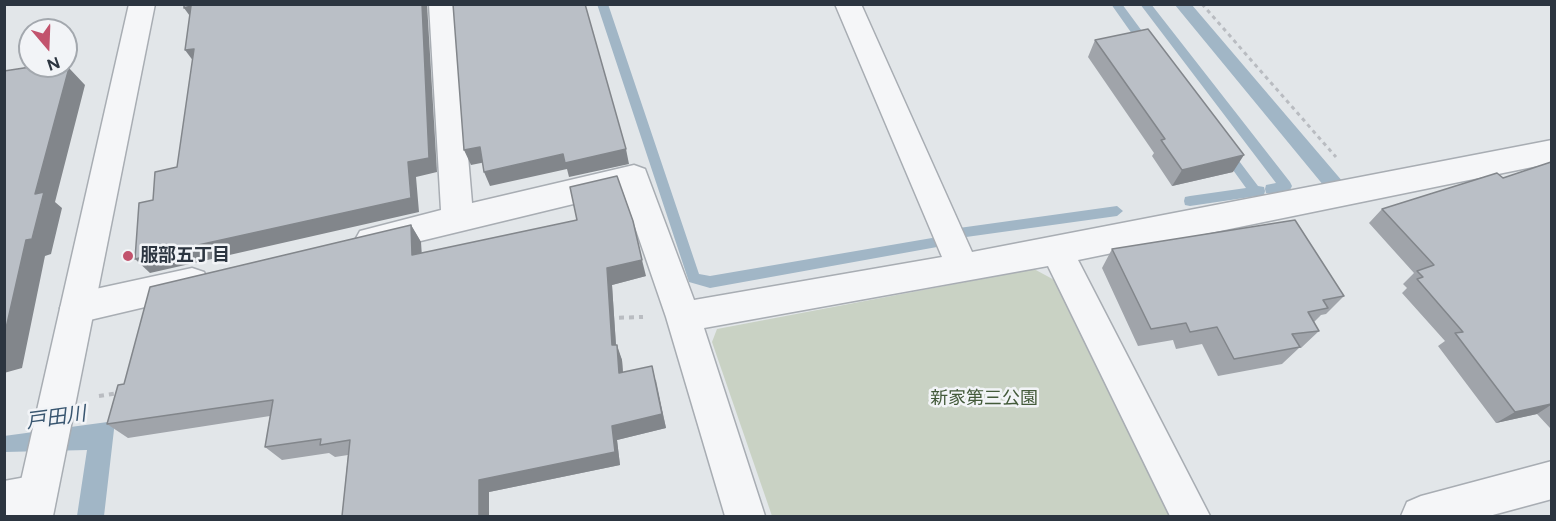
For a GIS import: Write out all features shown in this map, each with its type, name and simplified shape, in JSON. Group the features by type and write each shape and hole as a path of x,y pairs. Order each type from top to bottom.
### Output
{"street":[{"path":"29,496 56,409 142,4"},
{"path":"441,4 458,220"},
{"path":"848,4 963,268"},
{"path":"683,317 1057,251 1551,151"},
{"path":"342,247 634,177 683,317 745,516"},
{"path":"1057,251 1190,516"},
{"path":"77,308 216,276"},
{"path":"1421,516 1551,480"}],"path":[{"path":"1202,4 1364,189"},
{"path":"604,318 683,317"},
{"path":"56,409 126,392"}],"green space":[{"name":"新家第三公園","path":"1034,269 1058,282 1175,516 772,516 712,342 717,329"}],"water":[{"path":"1175,5 1192,5 1343,182 1324,186"},
{"path":"115,421 104,516 77,516 87,450 5,452 4,436"}],"building":[{"path":"184,4 422,4 429,158 408,162 411,198 135,259 139,203 153,200 155,172 177,167 194,49 185,50 191,6 184,8"},
{"path":"453,4 585,4 626,149 565,163 563,154 484,172 480,147 464,150"},
{"path":"1148,29 1244,155 1182,170 1161,140 1165,139 1095,40"},
{"path":"18,69 18,78 66,78 35,194 44,192 32,239 26,240 4,337 4,71"},
{"path":"1551,162 1551,404 1515,412 1455,333 1463,332 1417,279 1423,277 1417,271 1434,265 1382,209 1497,173 1503,178"},
{"path":"617,176 633,221 642,260 607,268 612,345 617,345 619,373 652,366 662,414 612,426 615,452 479,480 479,516 342,516 350,440 320,445 321,439 265,447 273,400 107,424 118,385 124,384 150,287 411,225 412,255 577,220 570,187"},
{"path":"1295,220 1344,296 1323,300 1328,308 1308,312 1319,331 1292,334 1300,347 1234,359 1217,327 1190,332 1186,323 1151,329 1112,249"}],"waterway":[{"path":"602,4 694,278 710,282 932,243"},
{"path":"1116,4 1146,45"},
{"path":"1145,4 1286,186 1271,189"},
{"path":"1226,152 1255,191"},
{"path":"1190,201 1259,191"},
{"path":"959,233 1117,211"}],"place":[{"name":"服部五丁目","path":"128,256"}],"water label":[{"name":"戸田川","path":"56,418"}]}
